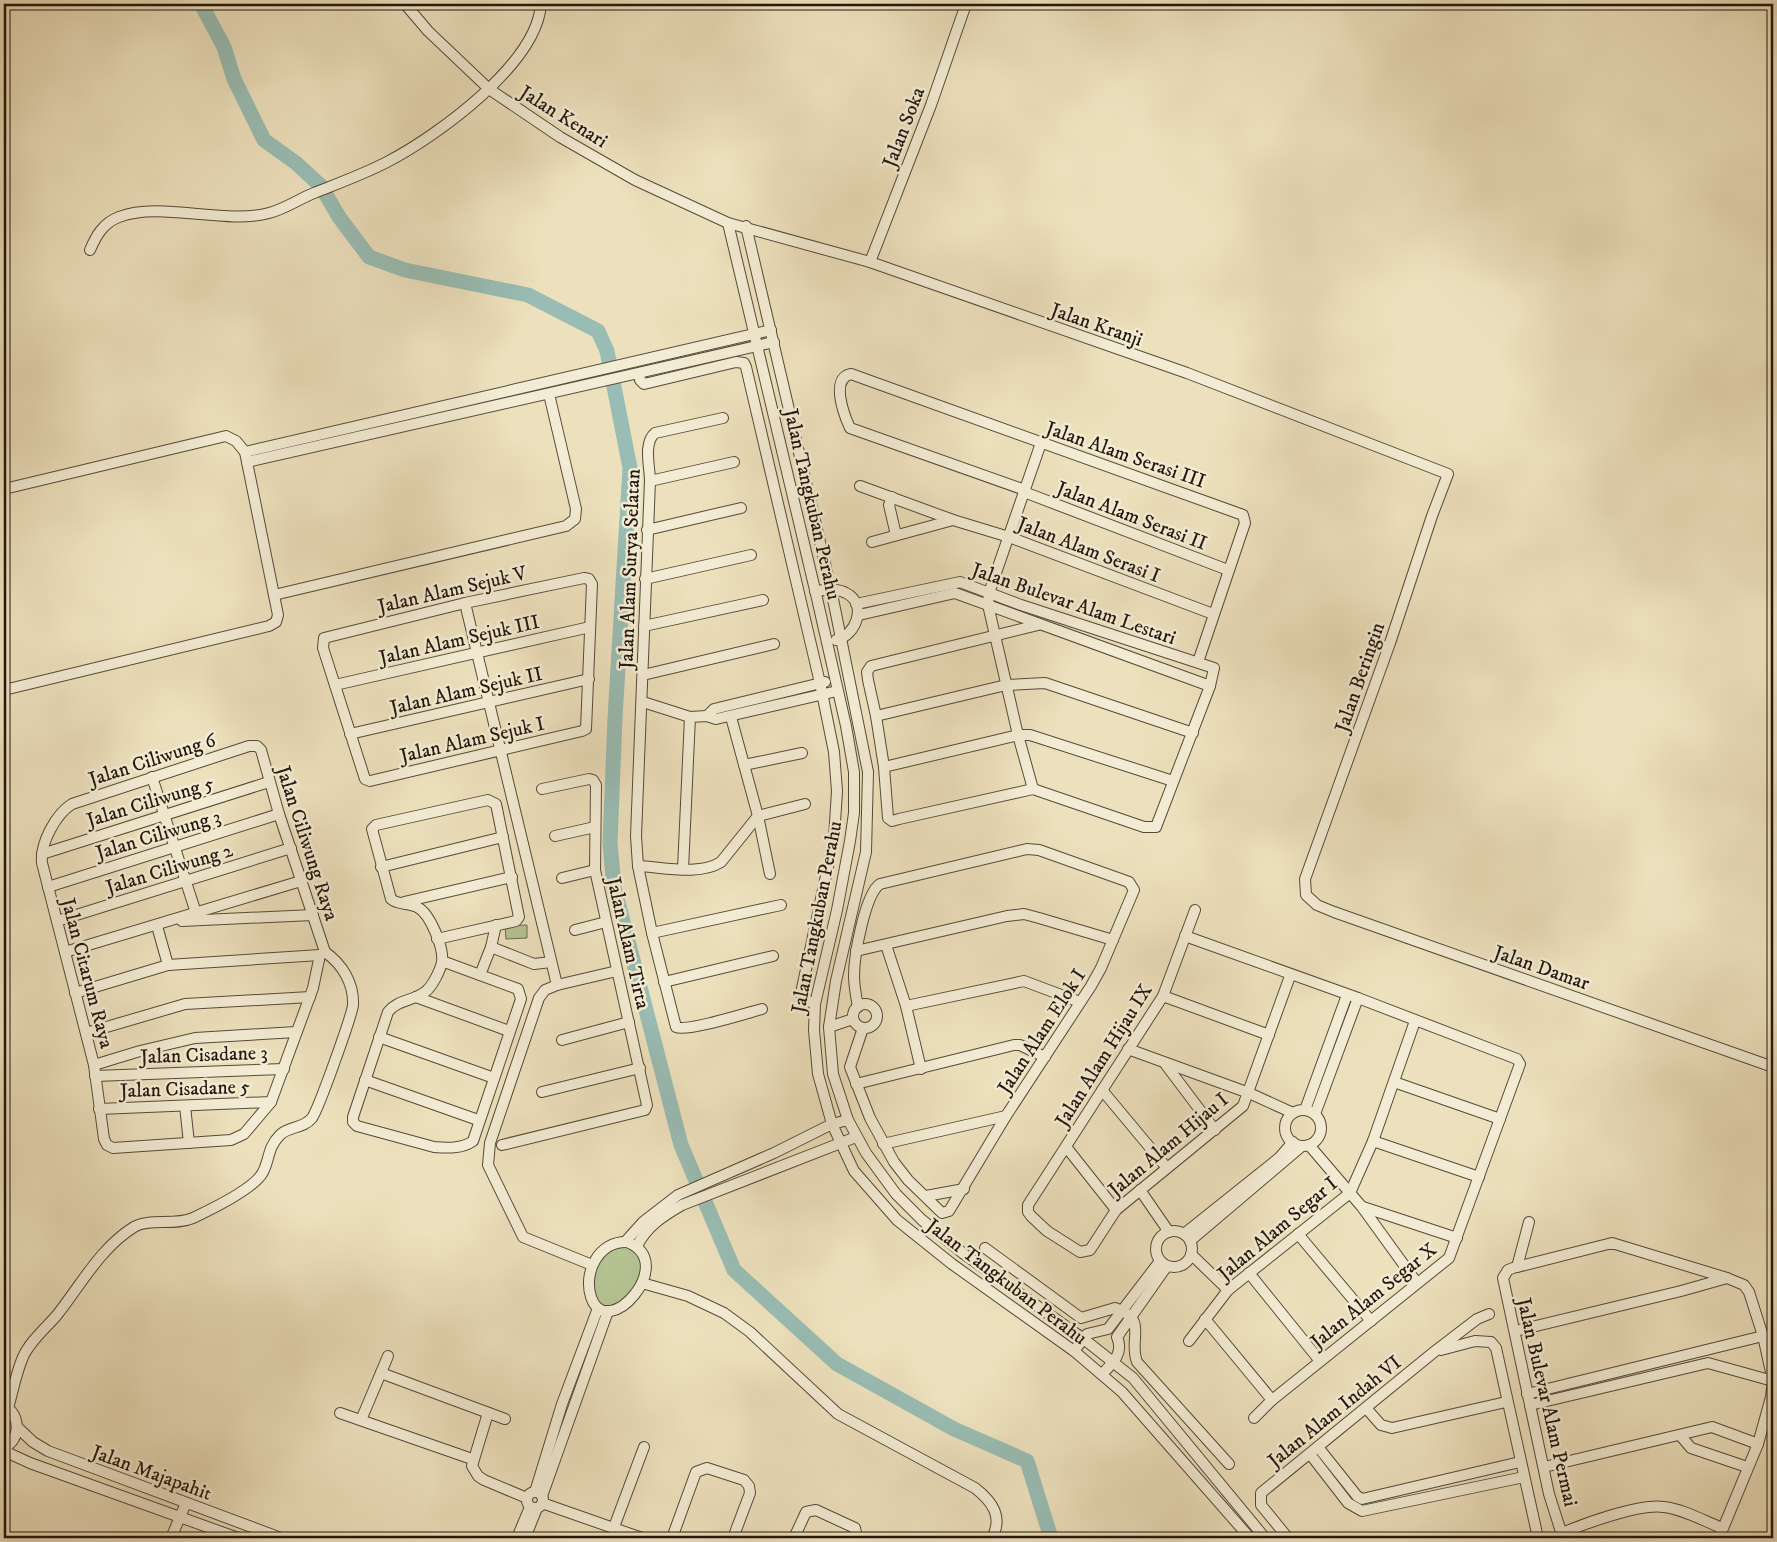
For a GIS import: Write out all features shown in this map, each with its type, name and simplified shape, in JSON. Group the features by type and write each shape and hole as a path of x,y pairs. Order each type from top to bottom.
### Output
{"street":[{"name":"Jalan Kenari","path":"405,4 428,30 490,89 560,137 635,180 728,223"},
{"path":"90,250 103,228 118,217 129,214 163,212 245,216 269,213 387,162 434,133 490,89 515,59 534,30 541,4"},
{"name":"Jalan Soka","path":"870,262 931,105 966,4"},
{"name":"Jalan Kranji","path":"728,223 746,226 870,262 1187,373 1448,474"},
{"name":"Jalan Tangkuban Perahu","path":"728,223 827,641 854,772 854,806 850,841 837,910 815,1004 814,1030 818,1074 832,1124 854,1171 882,1204 913,1233 953,1264 1074,1351 1102,1374 1127,1398 1250,1538"},
{"name":"Jalan Tangkuban Perahu","path":"746,226 831,589 868,772 866,852 836,981 829,1027 832,1074 848,1120 856,1137 896,1194 922,1220 964,1254 1083,1339 1133,1378 1264,1538"},
{"path":"246,457 771,330"},
{"path":"246,457 549,394 774,342"},
{"path":"634,375 644,384 736,362 744,363 769,460 823,694 834,752 837,791 834,838 801,993 802,998 815,1004"},
{"name":"Jalan Alam Serasi II","path":"851,374 846,375 840,387 850,428 1024,491 1228,570"},
{"name":"Jalan Alam Serasi III","path":"851,374 1243,515 1245,523 1198,662"},
{"path":"274,595 566,526 575,519 576,509 549,394"},
{"name":"Jalan Alam Surya Selatan","path":"723,418 655,433 650,438 643,702 636,836 638,866 674,1025 680,1029 762,1009"},
{"path":"4,489 226,436 236,441 246,457 278,614 276,622 269,626 4,690"},
{"path":"769,460 781,442"},
{"path":"1033,788 1018,735 988,605 989,593 1041,443"},
{"path":"769,460 787,467"},
{"path":"650,481 734,462"},
{"name":"Jalan Beringin","path":"1305,892 1305,879 1390,643 1448,474"},
{"name":"Jalan Alam Serasi I","path":"860,486 953,520 1009,537 1213,614"},
{"path":"892,497 889,505 896,535"},
{"path":"647,530 741,508"},
{"path":"872,542 953,520"},
{"path":"646,579 751,555"},
{"name":"Jalan Alam Sejuk V","path":"335,685 323,648 324,638 465,603 584,578 589,579 592,584 590,627"},
{"name":"Jalan Bulevar Alam Lestari","path":"859,603 960,582 1214,669 1210,686 1038,625 955,593 862,614"},
{"path":"815,591 831,589 845,592 859,603 862,614 852,629 841,639 827,641"},
{"path":"644,626 763,600"},
{"path":"465,603 557,985"},
{"path":"1038,625 871,666 867,672 884,767 888,818 892,821 899,820 1033,788 1144,827 1156,827 1210,686"},
{"path":"589,679 590,627"},
{"name":"Jalan Alam Sejuk III","path":"335,685 590,627"},
{"path":"643,675 774,644"},
{"name":"Jalan Alam Sejuk II","path":"350,734 589,679"},
{"name":"Jalan Alam Sejuk I","path":"350,734 365,779 370,781 501,749 582,732 586,728 589,679"},
{"path":"707,716 714,708 835,679"},
{"path":"876,716 1006,685 1044,683 1193,733"},
{"path":"335,685 350,734"},
{"path":"643,702 690,717 707,716 716,719 837,691"},
{"path":"783,692 785,703"},
{"path":"683,868 690,717"},
{"path":"731,717 758,816 770,874"},
{"path":"884,767 1018,735 1044,738 1173,781"},
{"name":"Jalan Ciliwung 6","path":"42,854 61,813 72,804 152,777 257,746"},
{"name":"Jalan Ciliwung Raya","path":"257,746 261,750 269,782 313,915 323,953"},
{"path":"744,765 802,753"},
{"path":"152,777 196,913"},
{"name":"Jalan Alam Tirta","path":"502,1145 645,1110 647,1100 595,870 596,785 594,780 588,779 542,789"},
{"name":"Jalan Ciliwung 5","path":"42,854 269,782"},
{"path":"438,939 516,921 519,916 503,837 493,801 488,800 376,825 372,829 391,899 416,906 423,911 438,939 442,961 432,985 425,992 392,1007 388,1012 353,1117 353,1122 357,1126 434,1147 458,1147 473,1141 478,1120 521,999 518,989 442,961"},
{"path":"638,866 704,869 721,862 758,816 805,804"},
{"name":"Jalan Ciliwung 3","path":"48,887 279,814"},
{"path":"554,836 595,827"},
{"path":"381,867 503,837"},
{"path":"834,838 850,841"},
{"name":"Jalan Ciliwung 2","path":"57,921 291,848"},
{"name":"Jalan Alam Elok I","path":"856,951 871,892 880,884 1027,849 1039,850 1130,882 1133,886 1134,890 1101,968 1006,1116 964,1189 946,1213 942,1213 926,1196"},
{"name":"Jalan Citarum Raya","path":"42,854 48,887 94,1065 104,1138 107,1145 113,1148 189,1143"},
{"path":"562,878 595,870"},
{"path":"400,902 512,877"},
{"path":"65,952 171,922 301,881"},
{"name":"Jalan Damar","path":"1305,892 1310,901 1334,912 1773,1067"},
{"path":"652,932 781,905"},
{"path":"837,910 853,912"},
{"name":"Jalan Alam Hijau IX","path":"1090,1250 1080,1252 1063,1242 1028,1212 1030,1200 1067,1148 1163,996 1195,910"},
{"path":"858,1006 854,985 856,951 1007,916 1024,914 1113,940"},
{"path":"171,922 313,915"},
{"path":"575,930 606,922"},
{"path":"480,974 491,947 496,925"},
{"path":"156,926 168,965"},
{"path":"1185,936 1290,976 1358,998 1415,1022"},
{"path":"886,945 906,1006 921,1069"},
{"path":"491,947 534,964 550,962"},
{"path":"185,1106 189,1143 239,1138 271,1102 310,997 323,953"},
{"path":"4,1450 14,1438 17,1427 13,1413 6,1406 28,1348 70,1299 94,1265 120,1239 139,1225 179,1223 194,1218 258,1180 263,1172 269,1150 280,1135 287,1130 306,1125 316,1113 353,1006 346,974 335,959 323,953 168,965 75,993"},
{"path":"664,982 773,956"},
{"path":"592,1265 523,1237 487,1160 490,1143 539,998 545,990 557,985 617,971"},
{"name":"Jalan Alam Hijau I","path":"1090,1250 1116,1210 1242,1106 1249,1093 1290,976"},
{"path":"906,1006 1024,981 1080,1002"},
{"path":"1306,1110 1347,995"},
{"path":"1163,996 1269,1034"},
{"path":"86,1034 185,1004 310,997"},
{"path":"416,997 509,1032"},
{"path":"1315,1114 1358,998"},
{"path":"865,1004 872,1006 878,1018 870,1028 856,1025 853,1019 854,1012 858,1006 865,1004"},
{"path":"829,1027 853,1019"},
{"path":"562,1040 629,1022"},
{"name":"Jalan Alam Segar X","path":"1254,1418 1272,1400 1445,1263 1452,1253 1520,1064 1517,1059 1415,1022"},
{"name":"Jalan Alam Segar I","path":"1189,1341 1228,1290 1350,1192 1373,1141 1415,1022"},
{"path":"863,1028 850,1067 883,1144 904,1174 926,1196 964,1189"},
{"path":"94,1065 140,1051 195,1038 296,1032"},
{"path":"379,1037 494,1078"},
{"path":"856,1084 1014,1045 1020,1045 1045,1057"},
{"path":"1128,1049 1249,1093 1293,1113 1306,1110 1315,1114 1320,1120 1320,1134 1279,1158 1187,1238"},
{"path":"1165,1064 1215,1130"},
{"path":"542,1092 640,1068"},
{"name":"Jalan Cisadane 3","path":"95,1076 284,1069"},
{"path":"365,1080 478,1120"},
{"path":"1394,1082 1500,1119"},
{"path":"1102,1090 1167,1168"},
{"name":"Jalan Cisadane 5","path":"100,1109 271,1102"},
{"path":"1293,1113 1285,1124 1285,1131 1350,1192 1418,1283"},
{"path":"883,1144 1006,1116"},
{"path":"625,1242 643,1222 716,1179 832,1124 848,1120"},
{"path":"636,1246 643,1234 680,1200 723,1189 856,1137"},
{"path":"1373,1141 1479,1177"},
{"path":"1067,1148 1116,1210"},
{"path":"774,1153 781,1166"},
{"path":"1140,1190 1170,1232 1187,1238"},
{"path":"1362,1207 1457,1238"},
{"path":"1517,1267 1530,1222"},
{"path":"1170,1232 1161,1236 1156,1243 1156,1253 1163,1263 1182,1265 1191,1254"},
{"path":"1298,1234 1370,1321"},
{"path":"1187,1238 1191,1254 1228,1290"},
{"path":"625,1242 636,1246 644,1264 642,1283 625,1306 603,1309 593,1302 589,1290 592,1265 604,1249 613,1243 625,1242"},
{"path":"1517,1267 1612,1243 1727,1278 1744,1285 1749,1292 1763,1336 1773,1381 1772,1397 1758,1444 1721,1533 1672,1508 1656,1506 1598,1520 1562,1536"},
{"path":"985,1248 1082,1318 1110,1309 1122,1310 1132,1317 1137,1331 1135,1357 1140,1366 1163,1389 1229,1464"},
{"path":"953,1264 964,1254"},
{"path":"1074,1351 1083,1339 1092,1332 1108,1329 1163,1263"},
{"path":"1118,1337 1132,1317 1163,1263"},
{"name":"Jalan Bulevar Alam Permai","path":"1517,1267 1505,1273 1503,1282 1549,1494 1562,1536"},
{"path":"1249,1273 1320,1362"},
{"path":"1515,1331 1727,1278"},
{"path":"642,1283 688,1296 724,1313 750,1332 838,1414 976,1488 986,1496 996,1511 997,1528 992,1538"},
{"path":"525,1538 536,1501 603,1309"},
{"name":"Jalan Alam Indah VI","path":"1288,1538 1261,1505 1261,1493 1476,1319 1489,1314"},
{"path":"1205,1319 1272,1400"},
{"path":"1102,1374 1113,1363 1120,1349 1118,1337 1108,1329"},
{"path":"1529,1400 1709,1348 1763,1336"},
{"name":"Jalan Alam Indah VI","path":"1434,1352 1462,1344 1491,1342 1496,1348 1506,1402"},
{"path":"1708,1363 1709,1348"},
{"path":"361,1420 388,1356"},
{"path":"1529,1400 1708,1363 1773,1381"},
{"path":"381,1373 505,1419"},
{"path":"1366,1408 1381,1425 1392,1428 1506,1402 1538,1538"},
{"path":"340,1413 472,1460"},
{"path":"488,1413 472,1460 472,1466 478,1476 536,1501 642,1538"},
{"name":"Jalan Majapahit","path":"17,1427 33,1442 48,1451 281,1538"},
{"path":"1544,1467 1680,1435 1698,1428 1712,1427 1758,1444"},
{"path":"1680,1435 1690,1448 1747,1467"},
{"path":"614,1527 644,1447"},
{"name":"Jalan Majapahit","path":"4,1450 238,1538"},
{"path":"1314,1450 1362,1499 1520,1462"},
{"path":"1314,1450 1348,1503 1357,1509 1367,1510 1524,1477"},
{"path":"672,1538 696,1472 707,1468 744,1480 748,1486 750,1493 733,1538"},
{"path":"1357,1509 1362,1499"},
{"path":"517,1538 536,1501"},
{"path":"172,1538 186,1503"},
{"path":"794,1538 806,1512 811,1510 816,1510 855,1528 857,1535"}],"green space":[{"path":"527,925 527,938 506,939 505,926"},
{"path":"613,1244 636,1246 642,1264 641,1277 639,1283 624,1304 601,1309 594,1301 593,1265"}],"waterway":[{"path":"201,4 224,47 234,79 264,140 296,163 321,186 339,217 369,257 405,270 528,295 598,331 607,351 630,468 615,718 610,843 614,887 681,1145 734,1270 837,1364 954,1429 1027,1461 1051,1538"}]}
